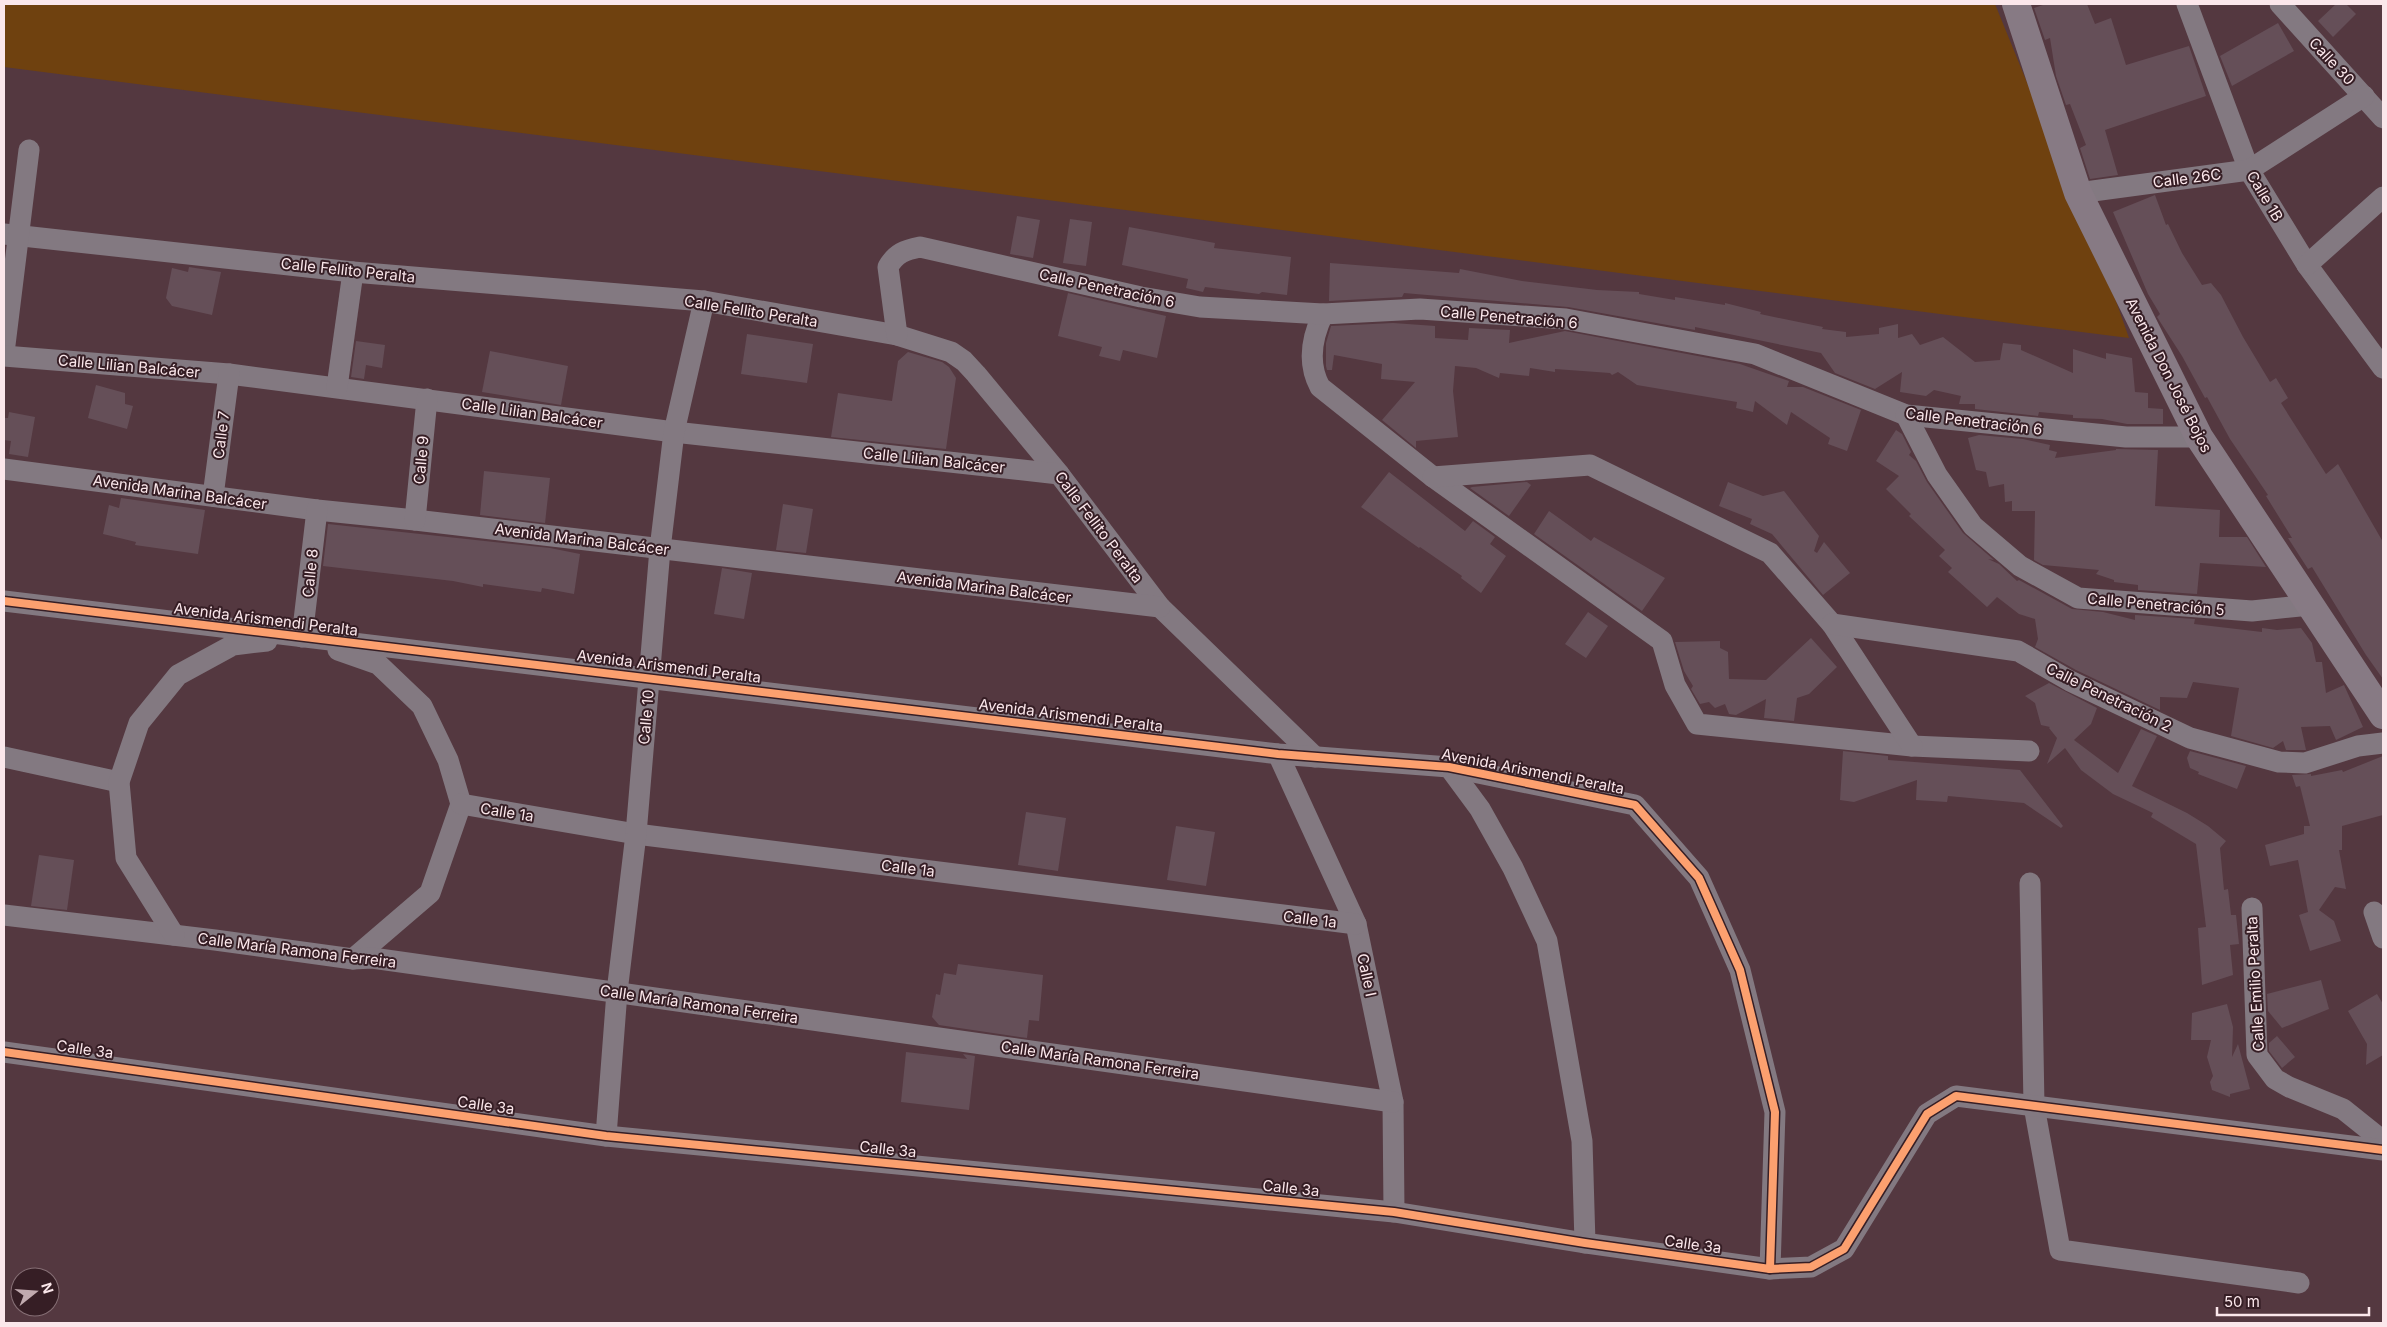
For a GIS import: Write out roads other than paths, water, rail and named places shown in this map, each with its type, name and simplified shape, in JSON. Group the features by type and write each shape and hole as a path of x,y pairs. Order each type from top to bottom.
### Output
{"street":[{"name":"Avenida Don José Bojos","path":"2016,4 2078,193 2199,438 2383,715"},
{"name":"Calle 1B","path":"2188,4 2249,170 2307,265 2383,368"},
{"name":"Calle 30","path":"2280,4 2383,118"},
{"name":"Calle 26C","path":"2078,193 2249,170 2364,96"},
{"path":"4,355 11,235 29,150"},
{"path":"2307,265 2383,196"},
{"name":"Calle Fellito Peralta","path":"11,235 354,272 704,301 897,335 951,352 964,361 1059,474 1160,608 1315,756"},
{"name":"Calle Penetración 6","path":"897,335 888,267 893,257 905,250 920,247 1140,297 1200,307 1323,314 1420,310 1566,319 1755,354 1906,415 2126,437 2199,438"},
{"path":"337,387 354,272"},
{"name":"Calle 10","path":"606,1136 617,992 636,834 660,549 674,432 704,301"},
{"path":"1323,314 1313,334 1312,351 1313,374 1320,387 1432,477 1662,641 1674,685 1696,724 1912,746 2029,751"},
{"name":"Calle Lilian Balcácer","path":"4,355 229,374 674,432 1059,474"},
{"name":"Calle 7","path":"213,496 229,374"},
{"name":"Calle 9","path":"415,520 427,399"},
{"name":"Calle Penetración 5","path":"1906,415 1937,475 1973,526 2020,566 2078,598 2252,611 2310,605"},
{"path":"1432,477 1590,465 1770,553 1832,624 1912,746"},
{"name":"Avenida Marina Balcácer","path":"4,469 317,510 1160,608"},
{"name":"Calle 8","path":"302,637 317,510"},
{"name":"Avenida Arismendi Peralta","path":"4,601 1278,754 1449,767 1635,805 1699,878 1740,970 1775,1112 1770,1269"},
{"name":"Calle Penetración 2","path":"1832,624 2018,651 2070,681 2190,738 2279,762 2305,763 2358,746 2383,743"},
{"path":"174,936 126,858 119,782 139,723 178,675 233,645 302,637 378,664 422,706 448,760 461,804 430,893 353,959"},
{"name":"Calle I","path":"1278,754 1356,924 1393,1102 1394,1212"},
{"path":"4,757 119,782"},
{"path":"1449,767 1480,809 1513,868 1547,942 1582,1141 1585,1243"},
{"name":"Calle 1a","path":"461,804 636,834 1356,924"},
{"path":"2030,883 2034,1106 2060,1250 2299,1283"},
{"name":"Calle Emilio Peralta","path":"2252,908 2257,1055 2275,1079 2289,1087 2343,1109 2383,1141"},
{"path":"2374,912 2383,938"},
{"name":"Calle María Ramona Ferreira","path":"4,916 353,959 372,958 1393,1102"},
{"name":"Calle 3a","path":"4,1052 606,1136 1394,1212 1585,1243 1770,1269 1811,1267 1844,1249 1927,1114 1956,1096 2383,1150"}]}
